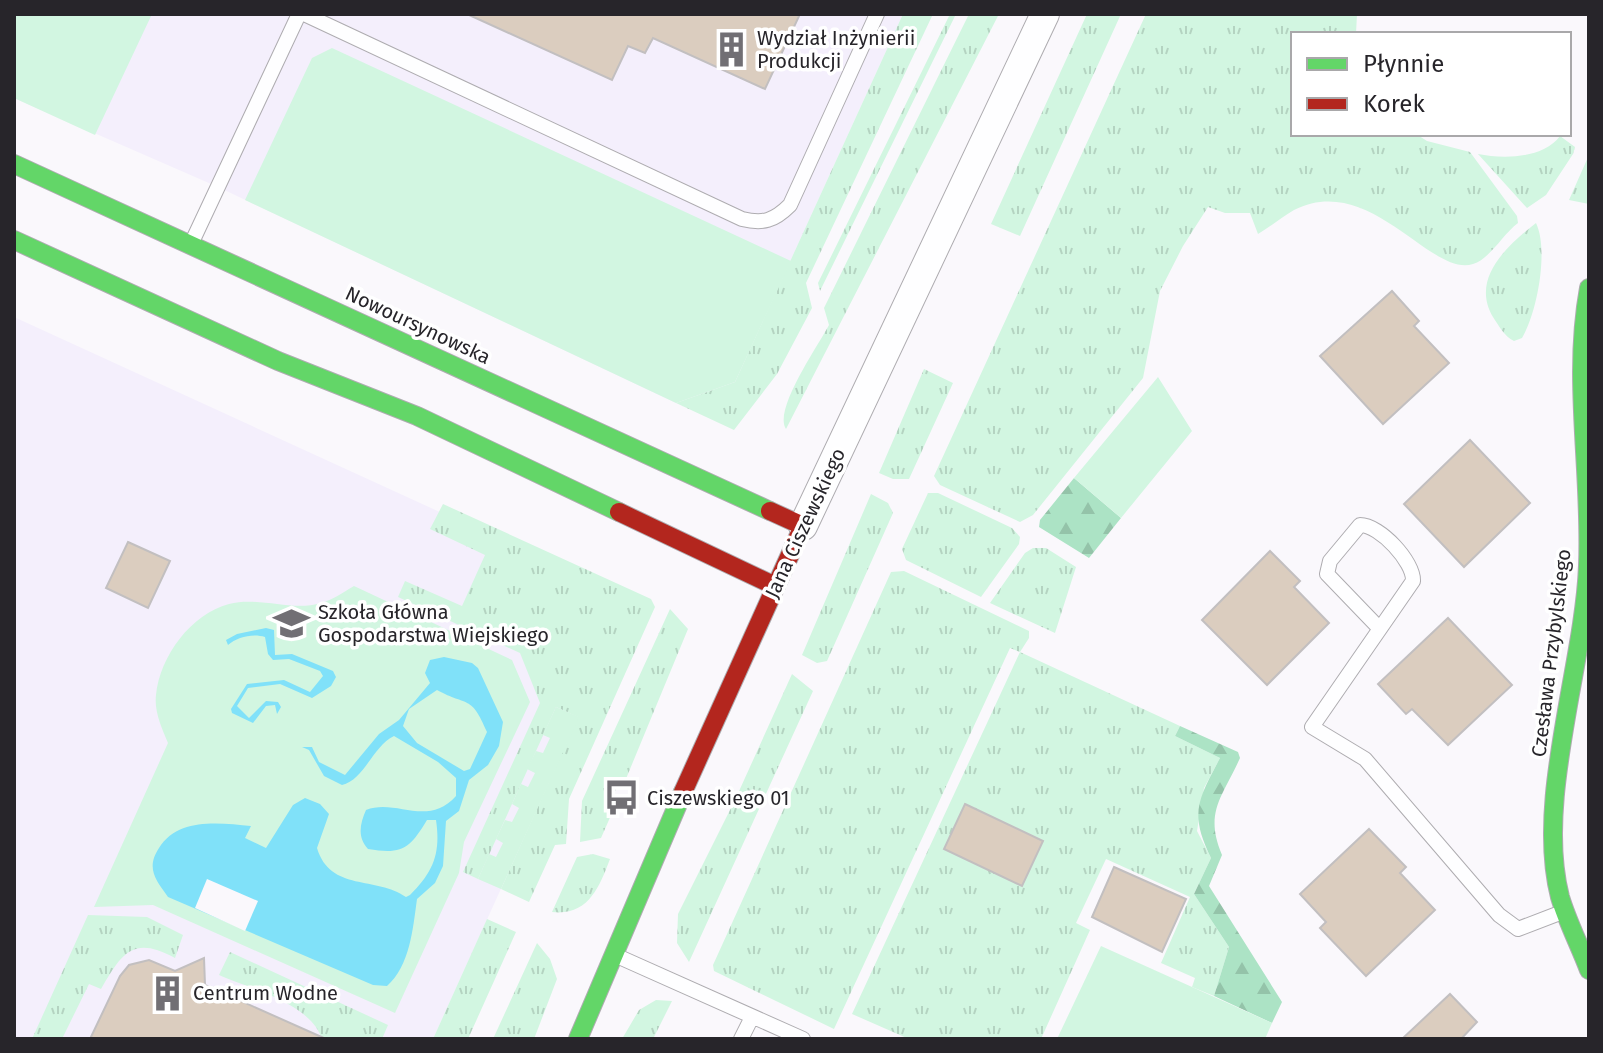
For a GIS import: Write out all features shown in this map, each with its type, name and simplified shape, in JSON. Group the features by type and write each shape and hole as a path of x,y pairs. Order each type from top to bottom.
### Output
{"street":[{"name":"Jana Ciszewskiego","path":"578,1039 736,669 1045,14"},
{"name":"Nowoursynowska","path":"14,164 803,526"},
{"path":"14,240 278,361 446,429 775,586"},
{"name":"Czesława Przybylskiego","path":"1589,288 1582,325 1581,366 1588,567 1552,829 1565,911 1589,970"}],"lane":[{"path":"191,245 302,14 742,219 760,223 778,217 790,205 877,14"},
{"path":"1379,628 1327,574 1330,561 1360,525 1378,531 1413,574 1409,590 1379,628 1312,727 1365,759 1499,915 1518,929 1565,911"},
{"path":"614,955 803,1039"},
{"path":"741,1039 752,1017"}],"shaded area":[{"path":"14,14 903,14 735,382 676,403 218,187 14,98"},
{"name":"Szkoła Główna Gospodarstwa Wiejskiego","path":"14,317 549,562 593,685 433,1039 14,1039"}],"green space":[{"path":"14,14 152,14 95,135 14,98"},
{"path":"903,14 933,14 806,283 812,308 777,374 734,430 676,403 735,382"},
{"path":"950,14 956,14 820,291 818,283"},
{"path":"969,14 999,14 786,429 784,420 791,393 829,325 824,308"},
{"path":"1087,14 1121,14 1020,236 991,224"},
{"path":"1146,14 1357,14 1356,32 1291,32 1291,136 1419,136 1427,141 1470,152 1517,216 1518,223 1491,252 1473,264 1456,264 1438,256 1373,214 1348,204 1322,202 1294,210 1258,234 1250,213 1225,213 1208,207 1160,291 1143,378 1033,515 1020,522 940,485 934,476"},
{"path":"332,48 791,261 735,382 676,403 245,200 312,58"},
{"path":"1560,136 1575,147 1573,154 1546,195 1527,208 1478,154 1522,156 1544,149"},
{"path":"1589,155 1589,204 1569,200"},
{"path":"1536,223 1541,249 1540,281 1527,327 1522,338 1514,341 1493,317 1487,303 1486,289 1489,276 1504,252"},
{"path":"924,369 953,383 909,479 893,479 879,473"},
{"path":"1158,377 1192,431 1121,518 1074,478"},
{"path":"1074,478 1121,518 1089,558 1039,527 1040,520"},
{"path":"928,493 938,493 1012,528 1020,537 1019,544 981,597 906,560 902,549"},
{"path":"871,494 888,503 893,513 827,661 817,663 802,655"},
{"path":"443,504 651,599 655,607 569,799 566,844 555,845 529,902 501,889 578,717 556,707 478,879 463,872 540,703 520,653 398,597 405,581 462,606 485,555 430,529"},
{"path":"1033,548 1046,548 1076,567 1055,633 990,603 1025,553"},
{"path":"904,571 1029,631 1029,638 1020,652 1010,648 834,1029 714,971 713,965 891,572"},
{"path":"354,586 512,660 530,702 464,842 459,873 395,1013 153,905 94,907 168,743 157,714 156,695 164,666 180,639 202,617 229,604 310,605 329,600"},
{"path":"670,609 688,629 623,786 618,784 607,810 612,813 601,838 580,842 582,801"},
{"path":"1020,652 1180,726 1175,736 1220,758 1204,788 1197,831 1211,858 1194,894 1229,947 1214,996 1192,987 1195,978 1161,963 1190,897 1106,859 1076,923 1090,930 1041,1039 909,1039 852,1014"},
{"path":"792,674 813,691 689,962 677,943 678,914 735,800"},
{"path":"556,707 579,717 501,889 478,879 489,854 496,857 503,843 496,839 505,820 512,822 519,808 512,804 521,784 528,787 535,773 527,769 536,751 543,753 550,738 543,735"},
{"path":"1180,726 1238,752 1240,758 1215,816 1222,855 1209,886 1282,1002 1272,1023 1214,996 1229,947 1194,894 1211,858 1200,829 1199,807 1220,758 1175,736"},
{"path":"593,854 610,859 596,890 583,905 575,909 552,912 577,857"},
{"path":"88,915 147,917 183,935 175,958 161,951 139,948 123,957 101,989 89,984 62,1039 32,1039"},
{"path":"487,919 516,932 468,1039 433,1039"},
{"path":"537,943 550,959 557,979 534,1039 493,1039"},
{"path":"1101,946 1272,1023 1265,1039 1057,1039"},
{"path":"230,952 388,1025 382,1039 322,1039 315,1026 293,1007 219,975"},
{"path":"656,1000 672,1001 653,1039 622,1039 639,1010"}],"water":[{"path":"266,628 274,630 275,655 292,654 333,671 336,677 331,686 312,698 280,684 248,688 237,706 249,718 266,701 278,702 281,707 277,714 275,705 266,706 253,723 232,713 231,709 247,684 284,680 310,692 323,676 320,671 289,659 273,660 268,654 265,637 245,636 228,645 226,640 237,634"},
{"path":"444,657 472,663 478,668 503,722 499,746 488,765 469,780 459,811 446,821 443,866 435,883 417,899 406,957 387,986 373,985 168,897 153,868 155,855 167,838 177,831 200,824 251,826 245,838 266,848 293,805 305,798 320,804 329,814 317,848 323,862 332,871 406,897 410,895 434,862 436,820 427,820 416,837 404,847 380,851 368,849 362,840 364,815 366,810 377,807 434,810 456,796 456,778 438,762 394,736 380,747 356,777 342,785 324,776 309,750 302,747 312,747 319,762 345,775 379,734 399,720 430,683 425,673 430,660","holes":["437,690 472,706 487,732 470,769 464,771 417,743 403,726 409,709"]}],"pier":[{"path":"207,879 258,901 245,931 195,908"}],"building":[{"name":"Wydział Inżynierii Produkcji","path":"467,14 800,14 765,89 653,38 645,53 628,46 612,80"},
{"path":"1392,291 1419,321 1414,326 1449,363 1383,424 1320,356"},
{"path":"1470,440 1530,503 1464,567 1404,504"},
{"path":"128,542 170,561 148,608 106,588"},
{"path":"1270,551 1300,581 1294,587 1329,623 1267,685 1202,620"},
{"path":"1448,618 1512,685 1448,745 1412,709 1406,714 1378,684"},
{"path":"965,804 1043,841 1022,886 944,849"},
{"path":"1369,829 1406,867 1400,873 1435,910 1366,976 1320,928 1326,922 1300,894"},
{"path":"1114,867 1186,899 1162,952 1092,917"},
{"name":"Centrum Wodne","path":"204,958 205,985 326,1039 90,1039 120,976 129,965 149,960 175,971"},
{"path":"1450,994 1477,1022 1461,1039 1402,1039"}],"traffic: fast":[{"path":"14,164 770,511"},
{"path":"14,240 278,361 417,416 619,512"},
{"path":"1589,288 1582,357 1588,566 1553,819 1554,859 1560,897 1589,970"},
{"path":"578,1039 683,792"}],"traffic: jam":[{"path":"683,792 803,526 770,511"},
{"path":"619,512 775,586"}],"place":[{"name":"Wydział Inżynierii Produkcji","path":"731,50"},
{"name":"Szkoła Główna Gospodarstwa Wiejskiego","path":"292,624"},
{"name":"Ciszewskiego 01","path":"621,798"},
{"name":"Centrum Wodne","path":"167,993"}]}
